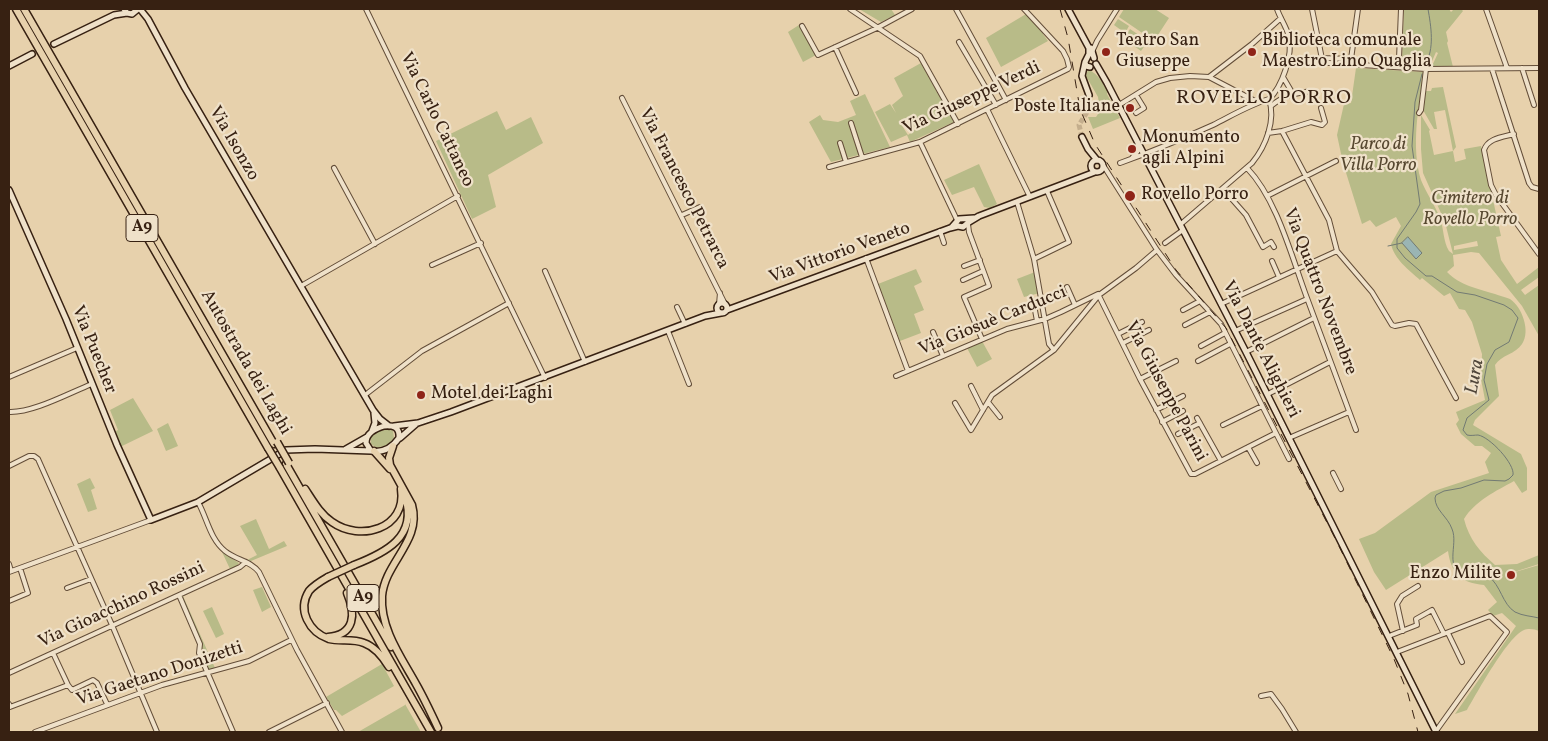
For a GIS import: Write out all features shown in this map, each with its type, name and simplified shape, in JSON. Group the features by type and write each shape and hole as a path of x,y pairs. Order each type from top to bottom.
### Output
{"highway":[{"name":"Autostrada dei Laghi","path":"16,9 273,445 288,463 439,730"},
{"name":"Autostrada dei Laghi","path":"24,9 230,368 273,445 280,468 429,732"},
{"path":"393,446 389,458 394,474 414,512 409,541 386,579 382,595 382,612 390,635 439,730"},
{"path":"372,451 394,474"},
{"path":"288,463 320,512 332,523 355,531 373,530 384,526 393,519 401,505 402,488"},
{"path":"402,488 408,513 405,527 398,540 385,552 319,582 310,591 305,607 306,618 315,632 324,637 336,640 358,641 368,645 377,652 387,664 429,732"},
{"path":"294,493 352,605 353,618 347,629 336,636 324,637"}],"street":[{"name":"Via Carlo Cattaneo","path":"366,9 545,378"},
{"path":"850,9 920,56 958,124"},
{"path":"802,26 818,55 877,28 912,9"},
{"path":"956,9 1006,100"},
{"name":"Via Giuseppe Verdi","path":"829,167 920,142 1068,69 1067,59 1063,51 1024,9"},
{"name":"Via Dante Alighieri","path":"1068,9 1268,394 1436,732"},
{"path":"1089,95 1082,75 1085,62 1117,9"},
{"path":"1120,163 1144,155 1257,102 1268,99 1278,89 1283,78 1290,40 1277,9"},
{"path":"1312,9 1322,59"},
{"path":"1285,68 1293,61 1351,59 1358,9"},
{"path":"1401,9 1399,59 1403,67"},
{"path":"1486,9 1507,68"},
{"name":"Via Isonzo","path":"54,44 124,10 137,10 145,15 184,88 373,410 380,419 392,426"},
{"path":"1209,77 1252,44 1281,18"},
{"path":"960,42 996,105"},
{"path":"835,47 856,93"},
{"path":"1082,75 1091,53"},
{"path":"9,66 32,54"},
{"path":"1322,59 1426,69 1539,68"},
{"path":"1522,68 1534,105"},
{"path":"1419,113 1421,110 1426,69"},
{"path":"1492,69 1529,183 1532,187 1539,189"},
{"path":"1119,105 1163,80 1190,76 1209,77 1257,102"},
{"path":"1283,78 1293,94"},
{"path":"1271,106 1287,95 1312,91 1315,98"},
{"path":"1136,95 1144,108 1136,113"},
{"name":"Via Francesco Petrarca","path":"622,98 682,215 720,293 725,308"},
{"path":"1181,224 1247,168 1256,157 1268,133 1271,106 1268,99"},
{"path":"1268,133 1312,122 1322,125 1325,122 1321,108"},
{"path":"988,109 1030,197"},
{"path":"851,123 862,158"},
{"path":"1282,131 1329,220 1337,251 1372,292 1392,325 1416,324 1456,398"},
{"path":"1514,134 1490,141 1486,145 1484,150 1491,184 1496,195 1539,254"},
{"path":"1082,137 1097,166 1107,172 1157,250 1176,275 1220,324 1289,459"},
{"path":"920,142 962,222 988,282 989,286 964,297 982,339"},
{"path":"840,143 846,162"},
{"path":"1130,160 1138,152 1138,143"},
{"path":"1267,196 1336,161"},
{"path":"962,222 1086,176 1097,166"},
{"path":"334,168 375,244"},
{"name":"Via Quattro Novembre","path":"1247,168 1257,179 1267,196 1293,257 1356,430"},
{"path":"1223,189 1246,215 1263,247 1271,242 1274,247"},
{"name":"Via Puecher","path":"9,190 117,445 151,520"},
{"path":"1034,259 1069,242 1047,191"},
{"path":"300,286 458,196"},
{"path":"1017,202 1034,259 1049,344 1054,350"},
{"path":"682,215 700,207"},
{"name":"Via Vittorio Veneto","path":"418,423 545,378 725,308 737,306 962,222"},
{"path":"1165,243 1183,230"},
{"path":"940,231 944,242"},
{"path":"432,266 481,243"},
{"path":"955,402 971,430 992,395 1054,350 1099,295 1157,250"},
{"path":"1221,304 1337,251"},
{"path":"866,258 908,371"},
{"path":"964,266 980,260"},
{"path":"1272,261 1279,277"},
{"path":"545,271 582,363"},
{"path":"963,280 983,271"},
{"path":"1067,287 1075,305"},
{"name":"Via Francesco Petrarca","path":"718,305 720,293"},
{"name":"Via Giosuè Carducci","path":"896,376 1007,329 1045,319 1099,295"},
{"name":"Via Giuseppe Parini","path":"1099,295 1140,380 1190,474 1196,474 1276,433"},
{"path":"1235,331 1307,299"},
{"path":"1183,310 1200,301"},
{"path":"365,395 422,351 509,303"},
{"path":"722,303 725,308 717,309 718,305 722,303"},
{"path":"1037,321 1034,305 1043,303"},
{"name":"Via Vittorio Veneto","path":"705,316 718,305"},
{"path":"677,306 685,324"},
{"path":"1185,325 1210,312"},
{"path":"1246,352 1314,318"},
{"path":"1118,334 1142,322"},
{"path":"1123,343 1149,330"},
{"path":"668,331 689,384"},
{"path":"933,332 943,356"},
{"path":"1201,346 1225,333"},
{"path":"1198,360 1230,344"},
{"path":"9,377 77,348"},
{"path":"1140,380 1176,361"},
{"path":"1268,394 1330,362"},
{"path":"9,412 24,411 92,384"},
{"path":"971,386 983,410"},
{"path":"1156,410 1183,396"},
{"path":"988,402 1000,417"},
{"path":"1223,425 1262,406"},
{"path":"372,451 366,443 375,423 373,410"},
{"path":"1162,422 1183,411"},
{"path":"1289,438 1349,412"},
{"name":"Via Giuseppe Parini","path":"1198,418 1220,461"},
{"path":"345,449 380,428 418,423"},
{"path":"9,564 10,572 198,502 286,450 345,449 383,451 393,446 399,438 418,423"},
{"path":"1178,434 1200,423"},
{"path":"392,426 399,432 399,438"},
{"path":"1248,447 1257,463"},
{"path":"9,466 29,456 38,458 157,732"},
{"path":"1333,473 1341,489"},
{"path":"198,502 220,546 230,555 252,565 258,572 291,640 342,732"},
{"name":"Via Gioacchino Rossini","path":"9,673 240,567 246,562"},
{"path":"9,601 28,593 20,568"},
{"path":"67,588 91,579"},
{"path":"1403,631 1397,604 1402,596 1418,586"},
{"path":"179,595 200,644 198,651 233,732"},
{"path":"1388,634 1418,626 1416,619 1432,610 1462,662"},
{"path":"1397,652 1490,616 1507,632 1436,732"},
{"name":"Via Gaetano Donizetti","path":"35,732 140,693 254,659 291,640"},
{"path":"54,653 72,690 93,680 97,683 107,704"},
{"path":"9,704 10,707 68,685"},
{"path":"1261,696 1271,694 1296,732"},
{"path":"269,732 327,703"}],"green space":[{"path":"859,9 891,9 895,15 881,22"},
{"path":"1124,9 1155,9 1169,18 1154,41 1119,17"},
{"path":"1404,9 1449,9 1451,12 1454,9 1461,9 1463,11 1446,32 1453,67 1432,66 1438,53 1436,52 1430,66 1404,65 1402,61"},
{"path":"1026,14 1044,32 1043,34 1048,41 1001,67 986,38"},
{"path":"1118,19 1129,26 1125,33 1114,25"},
{"path":"799,25 816,55 803,62 788,32"},
{"path":"1130,29 1148,41 1141,51 1124,39"},
{"path":"921,63 954,122 910,142 907,135 891,142 875,112 890,104 896,113 892,105 903,96 894,78","holes":["910,119 916,129 908,135 901,124"]},
{"path":"1356,68 1425,72 1420,98 1416,154 1421,180 1440,218 1449,251 1453,254 1445,222 1423,173 1421,115 1430,130 1434,155 1453,151 1455,162 1466,159 1464,149 1481,146 1501,236 1496,237 1501,260 1517,284 1539,267 1539,277 1521,290 1525,295 1539,285 1539,336 1522,306 1479,253 1471,252 1453,255 1454,266 1447,272 1463,284 1510,299 1521,313 1526,333 1522,344 1495,365 1499,396 1475,420 1473,425 1521,454 1527,468 1527,490 1522,493 1514,481 1493,493 1474,507 1464,519 1466,526 1476,545 1495,565 1517,564 1539,555 1539,564 1514,572 1511,576 1505,575 1512,577 1515,572 1539,565 1539,631 1527,629 1517,634 1493,666 1467,710 1455,714 1516,626 1502,613 1493,616 1488,610 1497,602 1484,585 1469,582 1458,576 1449,559 1448,551 1386,590 1374,572 1359,539 1375,533 1431,492 1489,473 1485,462 1491,453 1482,446 1475,446 1461,434 1456,424 1459,420 1456,412 1485,400 1481,379 1482,354 1472,322 1465,310 1459,309 1450,293 1444,296 1422,278 1420,280 1395,255 1391,244 1401,226 1396,217 1376,227 1370,220 1362,224 1343,163 1337,135 1344,104 1351,103","holes":["1477,241 1478,246 1454,250 1454,246"]},
{"path":"1089,70 1098,76 1108,91 1107,94 1120,118 1093,129 1088,117 1096,117 1100,111 1098,97 1086,76"},
{"path":"1443,87 1456,147 1453,151 1445,110 1434,112 1437,129 1434,129 1423,110 1425,91"},
{"path":"865,94 890,147 831,162 809,122 820,115 823,120 838,122 856,115 850,101"},
{"path":"497,111 506,130 531,117 543,143 488,175 496,207 472,219 436,141"},
{"path":"979,164 997,204 990,208 984,207 974,187 952,195 944,180"},
{"path":"916,269 922,282 914,286 924,310 914,314 921,333 900,341 878,284"},
{"path":"1035,272 1040,293 1024,297 1017,279"},
{"path":"982,341 992,359 977,367 967,348"},
{"path":"133,398 153,431 120,447 114,432 118,430 110,410"},
{"path":"168,423 178,446 166,451 157,429"},
{"path":"390,429 393,431 394,438 388,445 377,448 371,444 371,437 379,431"},
{"path":"90,478 95,488 91,490 97,509 88,512 77,484"},
{"path":"256,519 269,549 284,541 287,546 251,561 247,560 257,555 240,526"},
{"path":"222,552 239,563 237,566 230,569"},
{"path":"262,587 271,607 262,612 253,590"},
{"path":"183,596 215,668 205,671 197,652 199,644 179,598"},
{"path":"212,607 224,634 216,638 203,611"},
{"path":"382,664 394,686 342,716 334,710 326,697"},
{"path":"405,705 421,732 358,732"}],"water":[{"path":"1408,237 1422,253 1416,259 1402,243"}],"waterway":[{"name":"Lura","path":"1425,65 1431,45 1428,9"},
{"name":"Lura","path":"1422,74 1415,102 1412,146 1420,204 1397,239 1397,248 1405,258 1426,276 1432,276 1457,292 1475,295 1504,305 1512,310 1518,318 1509,342 1495,350 1487,364 1484,380 1489,400 1467,418 1463,430 1467,435 1478,435 1495,446 1510,464 1513,475 1505,481 1484,480 1461,488 1444,491 1436,495 1435,498 1439,510 1452,529 1454,535 1453,563 1460,573 1473,577 1488,576 1496,584 1511,609 1521,614 1539,618"},
{"name":"Lura","path":"1388,246 1402,243"}],"tunnel":[{"path":"32,54 54,44"},
{"path":"1082,137 1079,125 1090,107 1089,95"}],"railway":[{"path":"1060,9 1068,38 1080,109 1095,144 1176,270 1226,328 1335,538 1394,659 1408,694 1418,732"}],"place":[{"name":"Teatro San Giuseppe","path":"1106,52"},
{"name":"Biblioteca comunale Maestro Lino Quaglia","path":"1252,52"},
{"name":"Poste Italiane","path":"1130,108"},
{"name":"Monumento agli Alpini","path":"1132,149"},
{"name":"Rovello Porro","path":"1130,196"},
{"name":"Motel dei Laghi","path":"421,395"},
{"name":"Enzo Milite","path":"1511,575"}],"district":[{"name":"ROVELLO PORRO","path":"1264,99"}],"park label":[{"name":"Parco di Villa Porro","path":"1378,156"},
{"name":"Cimitero di Rovello Porro","path":"1470,210"}]}
